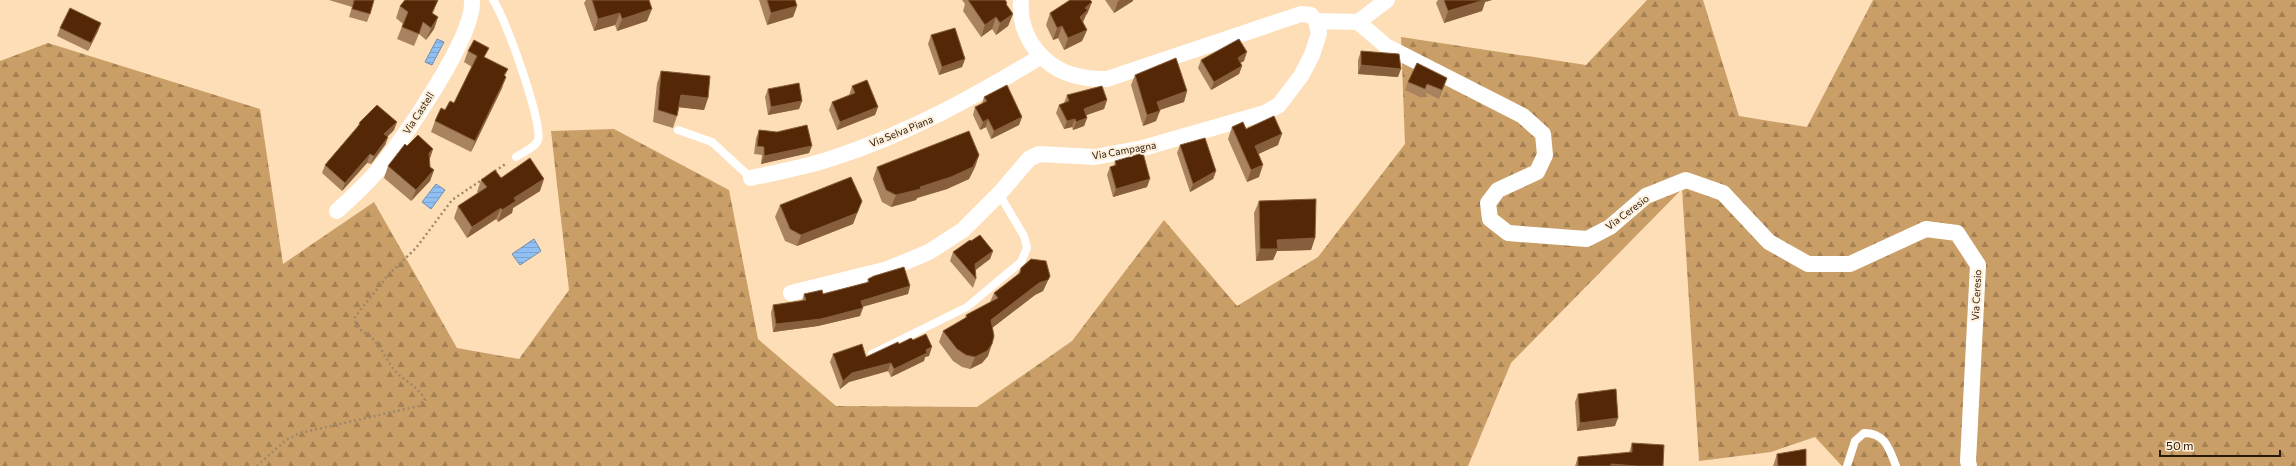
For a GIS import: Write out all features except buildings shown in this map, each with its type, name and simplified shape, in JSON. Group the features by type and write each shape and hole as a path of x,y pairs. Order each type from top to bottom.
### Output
{"street":[{"name":"Via Castell","path":"337,211 377,171 425,103 446,69 468,25 472,0"},
{"path":"1021,0 1020,12 1027,37 1040,57 1060,70 1081,77 1107,79 1301,14 1311,15 1316,21 1358,22 1387,0"},
{"name":"Via Campagna","path":"791,293 888,269 929,252 963,230 1000,194 1009,180 1029,159 1039,154 1095,157 1143,148 1265,113 1279,105 1301,76 1319,33 1316,21"},
{"name":"Via Ceresio","path":"1358,22 1386,46 1523,116 1543,134 1545,155 1537,172 1498,190 1488,203 1490,219 1508,233 1586,239 1610,227 1646,196 1686,180 1723,193 1769,242 1808,264 1850,264 1926,229 1957,234 1978,265 1968,461 1969,466"},
{"name":"Via Selva Piana","path":"751,178 834,158 927,120 974,96 1040,57"}],"lane":[{"path":"493,0 502,16 523,73 539,133 534,145 516,156"},
{"path":"678,130 712,142 751,178"},
{"path":"872,354 967,307 1021,262 1027,248 1024,236 1000,194"},
{"path":"1846,466 1855,441 1864,433 1874,433 1886,442 1896,466"}],"path":[{"path":"257,466 286,440 300,433 419,406 425,400 422,393 396,372 374,340 358,330 355,324 355,317 388,275 416,248 452,200 516,156"}],"green space":[{"path":"1647,0 1703,0 1739,116 1807,127 1873,0 2296,0 2296,466 1842,466 1815,437 1771,452 1699,461 1682,189 1511,363 1468,466 0,466 0,61 48,43 260,109 283,264 374,202 457,348 519,359 569,290 551,131 614,129 729,190 758,339 836,406 977,407 1072,341 1164,220 1237,306 1318,257 1405,144 1401,37 1586,65"}],"water":[{"path":"437,39 444,42 432,65 425,62"},
{"path":"436,184 445,190 431,209 422,202"},
{"path":"534,239 541,251 520,265 512,254"}]}
